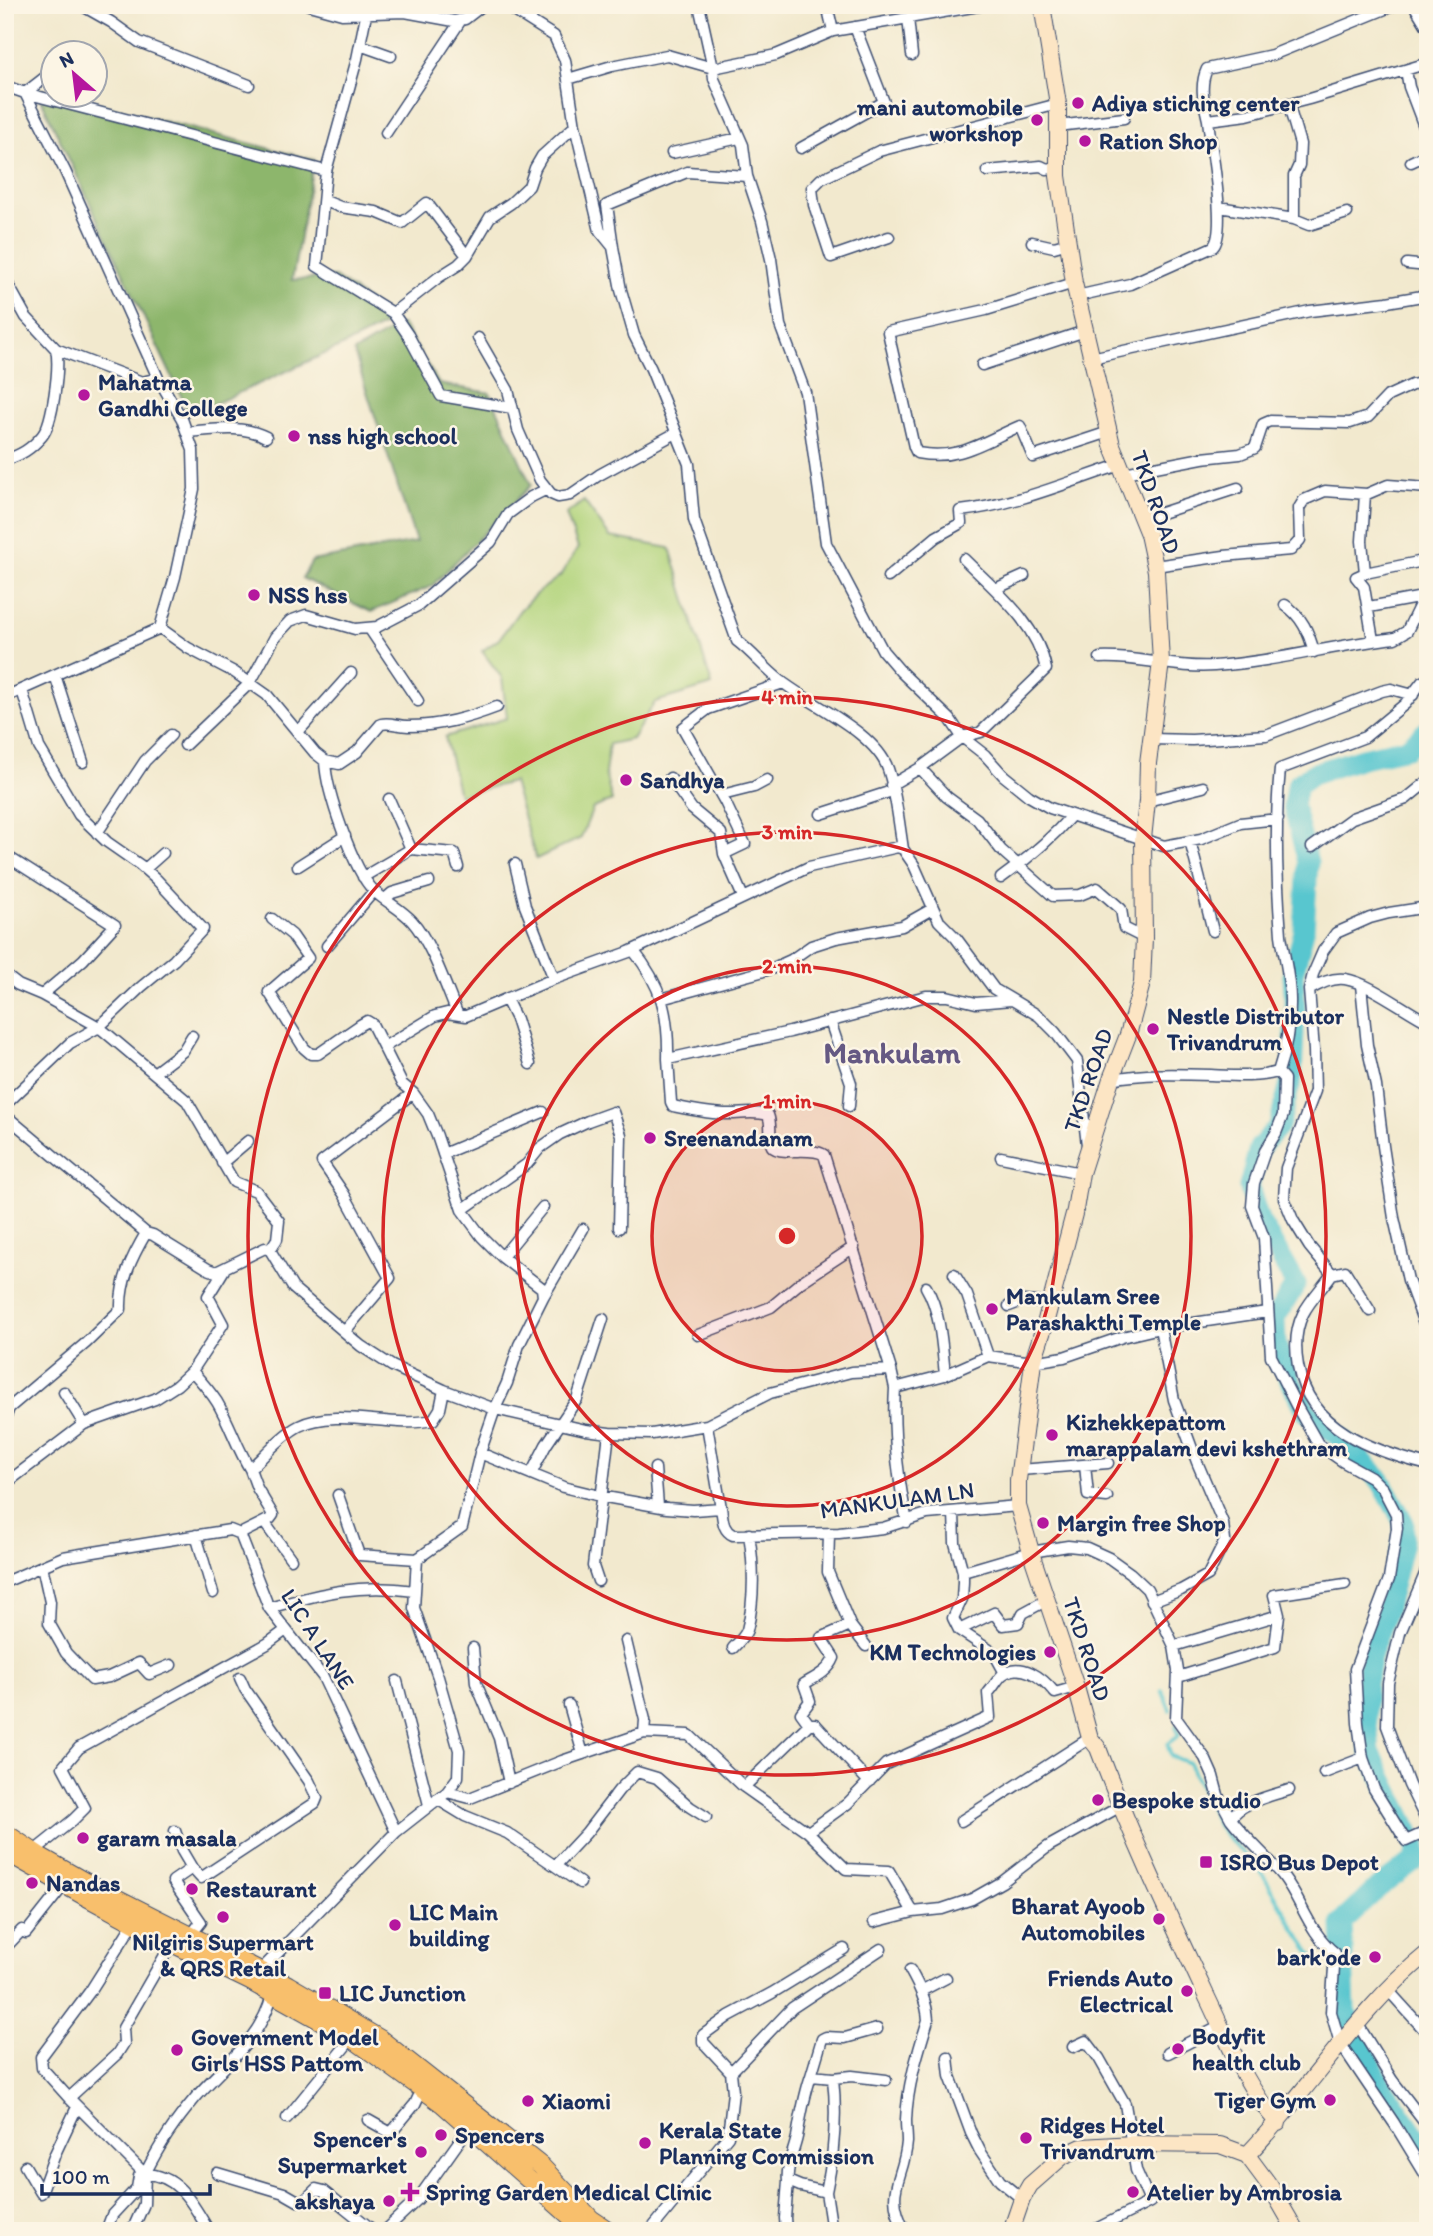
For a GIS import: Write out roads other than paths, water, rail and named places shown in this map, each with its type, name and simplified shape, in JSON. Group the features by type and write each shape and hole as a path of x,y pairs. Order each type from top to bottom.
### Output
{"main road":[{"path":"7,1842 33,1852 92,1886 190,1936 255,1976 272,1994 352,2038 470,2126 585,2227 609,2231"},
{"path":"7,1842 64,1885 172,1943 336,2012 380,2039 541,2166 585,2227"}],"street":[{"path":"81,5 139,42 249,85"},
{"path":"309,5 342,14 354,10 366,15 405,12 449,21 461,20"},
{"path":"386,133 461,20 482,5"},
{"path":"505,5 554,36 565,60 575,125 600,231 613,247"},
{"path":"526,18 534,5"},
{"path":"699,5 714,79 743,145 747,176 771,259 780,325 805,392 825,543 883,651 950,719 962,737 1029,796 1050,808 1164,846 1201,839 1240,823 1279,819"},
{"path":"827,5 833,31"},
{"path":"568,79 612,66 667,55 713,68 776,55 833,31 984,5"},
{"name":"TKD ROAD","path":"1042,5 1058,104 1058,166 1076,290 1109,432 1143,519 1155,566 1160,666 1148,763 1143,839 1142,983 1128,1035 1081,1173 1075,1210 1051,1303 1032,1362 1018,1506 1090,1738 1098,1748 1175,1929 1237,2063 1263,2106 1278,2123"},
{"path":"1109,432 1034,457 1020,426 961,453 934,456 917,453 888,331 1076,290 1130,285 1213,247 1217,243 1219,207 1202,93 1207,69 1272,55 1395,5"},
{"path":"1414,5 1428,28"},
{"path":"366,15 326,171 317,266 393,313 408,335 440,396 512,408"},
{"path":"908,18 912,55"},
{"path":"801,148 884,102 855,27"},
{"path":"360,45 391,56"},
{"path":"1208,120 1247,115 1310,99 1428,62"},
{"path":"1406,70 1409,87 1428,137"},
{"path":"25,93 38,83"},
{"path":"5,86 326,171"},
{"path":"5,697 160,628 175,577 194,489 193,450 182,419 158,378 65,171 25,93"},
{"path":"1288,103 1300,144 1299,165 1294,176 1294,219"},
{"path":"888,237 831,257 814,205 812,188 821,179 879,151 1058,104"},
{"path":"1058,126 1124,118"},
{"path":"393,313 467,256 490,217 511,203 529,186 542,156 575,125"},
{"path":"672,153 740,138"},
{"path":"1410,162 1428,154"},
{"path":"987,171 1041,166 1047,169 1058,166"},
{"path":"747,176 687,172 607,205 621,290 634,335 651,369 689,464 694,520 737,640 783,683 841,721 877,749 888,768 904,849 939,920 994,989 1040,1016 1077,1061 1088,1149"},
{"path":"325,201 340,207 376,212 402,223 427,203 467,256"},
{"path":"1219,207 1294,219 1309,225 1347,213"},
{"path":"1032,242 1054,247 1068,243"},
{"path":"1407,264 1428,266"},
{"path":"5,279 26,317 56,349 142,383 158,378"},
{"path":"1091,358 1310,311 1428,295"},
{"path":"982,365 1085,331"},
{"path":"478,338 508,390 517,430 540,480 551,494 558,497 570,495 599,475 676,433"},
{"path":"5,460 24,454 45,434 57,382 56,349"},
{"path":"888,577 936,537 961,523 960,512 1122,469 1240,454 1255,448 1263,424 1270,421 1350,423 1368,417 1388,396 1412,385 1428,382"},
{"path":"187,432 242,429 254,430 266,437"},
{"path":"1155,566 1291,550 1300,540 1299,508 1304,500 1325,491 1364,494 1388,485 1428,488"},
{"path":"1143,519 1238,488"},
{"path":"185,746 250,683 275,636 290,621 306,615 355,629 377,627 419,604 491,542 508,514 547,489"},
{"path":"1364,494 1362,541 1366,573"},
{"path":"821,814 892,788 962,737 981,732 1046,669 1043,652 1032,631 964,559"},
{"path":"1373,640 1364,587 1356,578 1366,573 1428,560"},
{"path":"995,589 1024,576"},
{"path":"1368,607 1425,593"},
{"path":"1160,666 1211,667 1395,638 1407,631 1425,593"},
{"path":"1285,605 1296,612 1310,635 1314,652"},
{"path":"160,628 267,695 325,761 339,764 357,752 381,723 390,722 405,726 462,721 497,707"},
{"path":"369,628 418,701"},
{"path":"1100,658 1140,659 1160,666 1228,673"},
{"path":"298,732 351,673"},
{"path":"55,675 83,762"},
{"path":"1278,1072 1291,1002 1281,933 1278,791 1280,769 1365,737 1405,704 1428,679"},
{"path":"724,854 745,845 722,795 683,728 708,709 783,683"},
{"path":"5,1105 70,1043 99,1027 174,960 203,929 145,870 97,833 79,815 39,747 22,690"},
{"path":"1151,739 1192,740 1266,735 1382,691 1391,690 1413,695"},
{"path":"97,833 145,761 171,735"},
{"path":"325,761 327,780 355,862 374,891 413,922 430,951 457,1013"},
{"path":"920,768 947,797 977,819 1001,850 1053,896 1080,895 1097,888 1121,909 1124,928 1144,938"},
{"path":"670,778 692,809 720,833 724,854 743,897"},
{"path":"722,795 754,787 767,780"},
{"path":"1312,847 1352,818 1406,799 1428,781"},
{"path":"1147,801 1203,787"},
{"path":"389,799 411,849"},
{"path":"1001,878 1071,816"},
{"path":"298,866 345,836"},
{"path":"1190,841 1213,931"},
{"path":"384,1047 435,1016 457,1013 466,1016 632,950 809,867 889,848 904,849"},
{"path":"363,877 411,849 454,853 457,867"},
{"path":"145,870 163,853"},
{"path":"5,855 115,925 83,960 42,995"},
{"path":"515,864 525,906 554,979"},
{"path":"385,899 392,893 429,882"},
{"path":"327,946 374,891"},
{"path":"1332,1274 1309,1246 1293,1220 1284,1198 1286,1168 1315,1091 1309,990 1313,974 1323,951 1336,933 1380,916 1428,907"},
{"path":"661,999 771,969 791,960 811,946 902,926 932,909"},
{"path":"272,919 292,935 308,958 269,992 304,1048 311,1054 318,1054 367,1021 372,1024 402,1083 428,1114 462,1210 482,1237 502,1257 542,1288 543,1297"},
{"path":"632,950 642,962 666,1010 673,1106 705,1113 758,1112 768,1115 771,1145 775,1149 814,1150 824,1155 891,1370 895,1388 898,1479 907,1522"},
{"path":"5,975 18,985 42,995 99,1027 187,1101 234,1182 256,1191 279,1221 277,1239 270,1250"},
{"path":"1309,990 1323,982 1343,979 1362,985 1428,1022"},
{"path":"1362,985 1367,1045 1376,1086 1382,1146 1394,1218 1408,1280 1428,1334"},
{"path":"668,1059 926,996 947,996 976,1003 1012,1000"},
{"path":"506,999 516,1019 530,1064"},
{"path":"830,1021 850,1083 849,1106"},
{"path":"154,1073 183,1051 192,1036"},
{"path":"1111,1079 1164,1074 1251,1076 1278,1072"},
{"path":"1278,1072 1284,1079 1283,1115 1265,1151 1254,1183 1252,1206 1264,1238 1271,1356 1318,1444 1371,1477 1383,1489 1396,1514 1397,1528 1389,1579 1355,1669 1358,1723 1363,1758 1374,1789 1406,1841 1428,1831"},
{"path":"345,1331 390,1278 344,1194 322,1162 413,1093"},
{"path":"443,1154 544,1112"},
{"path":"462,1210 527,1164 540,1148 560,1134 613,1112 621,1135 619,1228"},
{"path":"5,1115 146,1233 216,1272 265,1248 270,1250 293,1288 361,1346 393,1366 444,1390 495,1409 610,1433 660,1433 707,1425 770,1393 851,1371 891,1370"},
{"path":"222,1163 248,1141"},
{"path":"1001,1157 1081,1173"},
{"path":"502,1257 543,1207"},
{"path":"338,1495 359,1555 417,1559 462,1527 480,1453 519,1345 543,1297 583,1229"},
{"path":"7,1409 86,1343 121,1309 120,1293 130,1260 146,1233"},
{"path":"698,1335 771,1307 801,1282 854,1247"},
{"path":"5,1484 84,1424 155,1399 177,1385 192,1371 223,1324 208,1296 224,1270"},
{"path":"1370,1311 1345,1271 1332,1274 1303,1314 1294,1346 1301,1383 1325,1419 1351,1437 1401,1458 1428,1465"},
{"path":"954,1274 967,1295 988,1356"},
{"path":"926,1287 931,1295 941,1335 945,1376"},
{"path":"1009,1306 1022,1301 1051,1303"},
{"path":"895,1388 945,1376 988,1356 1032,1362 1064,1357 1122,1337 1160,1328 1267,1312"},
{"path":"531,1474 577,1399 603,1319"},
{"path":"1152,1601 1181,1590 1208,1575 1225,1541 1223,1523 1174,1400 1160,1328"},
{"path":"5,1583 63,1557 230,1530 240,1534 273,1515 257,1488 219,1406 192,1371"},
{"path":"250,1469 298,1427 317,1421 363,1419 413,1424 433,1420 440,1409 444,1390"},
{"path":"64,1392 84,1424"},
{"path":"480,1453 563,1488 658,1506 692,1510 721,1508 707,1425"},
{"path":"598,1581 593,1566 610,1433"},
{"path":"1020,1470 1108,1463"},
{"path":"1085,1465 1088,1495 1107,1497"},
{"path":"654,1468 658,1506"},
{"name":"MANKULAM LN","path":"721,1508 724,1526 733,1535 829,1533 883,1528 927,1514 1018,1506"},
{"path":"954,1512 955,1543 963,1572 962,1599 953,1618 959,1630 994,1653 1005,1673"},
{"path":"264,1522 291,1559"},
{"path":"829,1533 828,1572 850,1625 866,1646"},
{"name":"LIC A LANE","path":"240,1534 269,1608 323,1677 396,1832"},
{"path":"733,1648 747,1632 752,1612 753,1563 749,1534"},
{"path":"196,1535 213,1593"},
{"path":"963,1572 1031,1552 1068,1546 1087,1548 1109,1558 1147,1589 1174,1646 1178,1677 1176,1718 1205,1758 1218,1795 1231,1819 1284,1877 1309,1923 1325,1946 1335,1953 1331,2012 1340,2043 1428,2179"},
{"path":"255,1976 396,1832 447,1792 458,1777 460,1750 414,1608 417,1559"},
{"path":"42,1566 50,1602 49,1623 66,1653 92,1679 108,1677 139,1663 149,1674 171,1665"},
{"path":"1428,1567 1423,1588 1400,1633 1388,1683 1387,1726 1409,1785 1428,1824"},
{"path":"1178,1677 1275,1647 1279,1615 1274,1595 1345,1584"},
{"path":"269,1608 349,1588 387,1587 415,1591"},
{"path":"959,1630 994,1613 1003,1625 1018,1623 1023,1613 1046,1600"},
{"path":"1174,1646 1279,1615"},
{"path":"809,1724 801,1713 810,1701 804,1684 832,1664 834,1658 821,1638 850,1625"},
{"path":"33,1852 85,1808 63,1767 79,1748 257,1650 286,1630"},
{"path":"626,1641 645,1720 644,1733"},
{"path":"473,1648 476,1683 499,1738 509,1783"},
{"path":"808,1832 847,1804 886,1764 990,1717 988,1693 1005,1673 1018,1670 1030,1672 1045,1681 1055,1693 1076,1687"},
{"path":"175,1831 182,1852 201,1878 315,1803 317,1798 309,1781 240,1678"},
{"path":"397,1681 433,1802 507,1833 580,1883"},
{"path":"569,1705 583,1754"},
{"path":"744,1787 809,1724 815,1724 822,1730 869,1782"},
{"path":"447,1792 470,1798 644,1733 689,1735 744,1787 808,1832 846,1869 875,1868 889,1871 913,1912"},
{"path":"961,1821 1090,1738"},
{"path":"1324,1773 1363,1758"},
{"path":"556,1866 586,1833 618,1790 637,1772 657,1778 690,1807 706,1817"},
{"path":"1231,1819 1247,1805 1289,1790"},
{"path":"874,1922 913,1912 942,1909 972,1899 1002,1882 1049,1846 1121,1805"},
{"path":"190,1936 201,1922 173,1881 192,1868"},
{"path":"5,1948 22,1930 26,1933 64,1885"},
{"path":"134,1922 91,1990 41,2057 42,2068 73,2103 143,2172 158,2174 185,2191 209,2231"},
{"path":"25,2166 41,2193 73,2103 124,2043 123,2028 172,1943"},
{"path":"650,2231 728,2136 733,2092 731,2072 703,2042 703,2035 729,2015 772,1993 844,1949"},
{"path":"731,2072 792,2008 881,1949"},
{"path":"1247,2154 1278,2123 1357,2022 1407,1970 1428,1953"},
{"path":"905,2231 896,2210 894,2196 907,2145 906,2119 910,2090 928,2020 921,1991 910,1970"},
{"path":"921,1991 946,1978"},
{"path":"1388,1990 1428,2034"},
{"path":"106,2231 112,2216 137,2188 161,2141 183,2112 255,2032 269,2010 272,1994"},
{"path":"1357,2022 1392,2080 1428,2127"},
{"path":"1168,2053 1221,2026"},
{"path":"786,2231 787,2174 797,2138 803,2096 822,2039 845,2038 877,2029"},
{"path":"286,2118 352,2038"},
{"path":"1073,2047 1086,2041 1099,2058 1125,2104 1136,2170 1150,2202 1096,2229 1097,2231"},
{"path":"948,2057 950,2076 980,2151 1000,2181 1021,2199"},
{"path":"811,2076 886,2080"},
{"path":"832,2231 826,2192 832,2160 835,2104 833,2078"},
{"path":"368,2120 391,2133 415,2104 422,2089"},
{"path":"384,2231 418,2199 470,2126"},
{"path":"1011,2231 1021,2199 1038,2177 1072,2150 1133,2144 1220,2145 1247,2154 1297,2231"},
{"path":"132,2231 144,2204 143,2172"},
{"path":"217,2173 284,2193 298,2201 304,2201 316,2189 324,2191 374,2231"},
{"path":"788,2181 826,2192"}],"waterway":[{"path":"1410,1833 1370,1752 1365,1707 1372,1651 1386,1612 1403,1542 1404,1523 1381,1481 1344,1441 1307,1412 1290,1380 1276,1345 1275,1318 1296,1284 1259,1220 1249,1187 1259,1148 1279,1126 1292,1076 1295,1006 1293,974 1304,931 1308,862 1293,805 1297,785 1312,774 1362,758 1407,748 1428,730"},
{"path":"1162,1690 1170,1710"},
{"path":"1176,1726 1179,1735 1167,1744 1171,1756 1189,1763 1218,1826 1237,1848 1258,1866 1296,1931 1320,1965"},
{"path":"1416,1845 1414,1861 1378,1888 1342,1922 1345,2012 1381,2084 1428,2154"}],"place":[{"name":"Adiya stiching center","path":"1078,103"},
{"name":"mani automobile workshop","path":"1037,120"},
{"name":"Ration Shop","path":"1085,141"},
{"name":"Mahatma Gandhi College","path":"84,395"},
{"name":"nss high school","path":"294,436"},
{"name":"NSS hss","path":"254,595"},
{"name":"Sandhya","path":"626,780"},
{"name":"Nestle Distributor Trivandrum","path":"1153,1029"},
{"name":"Sreenandanam","path":"650,1138"},
{"name":"Mankulam Sree Parashakthi Temple","path":"992,1309"},
{"name":"Kizhekkepattom marappalam devi kshethram","path":"1052,1435"},
{"name":"Margin free Shop","path":"1043,1523"},
{"name":"KM Technologies","path":"1050,1652"},
{"name":"Bespoke studio","path":"1098,1800"},
{"name":"garam masala","path":"83,1838"},
{"name":"ISRO Bus Depot","path":"1206,1862"},
{"name":"Nandas","path":"32,1883"},
{"name":"Restaurant","path":"192,1889"},
{"name":"Nilgiris Supermart & QRS Retail","path":"223,1917"},
{"name":"Bharat Ayoob Automobiles","path":"1159,1919"},
{"name":"LIC Main building","path":"395,1925"},
{"name":"bark'ode","path":"1375,1957"},
{"name":"Friends Auto Electrical","path":"1187,1991"},
{"name":"LIC Junction","path":"325,1993"},
{"name":"Bodyfit health club","path":"1178,2049"},
{"name":"Government Model Girls HSS Pattom","path":"177,2050"},
{"name":"Tiger Gym","path":"1330,2100"},
{"name":"Xiaomi","path":"528,2101"},
{"name":"Spencers","path":"441,2135"},
{"name":"Ridges Hotel Trivandrum","path":"1026,2138"},
{"name":"Kerala State Planning Commission","path":"645,2143"},
{"name":"Spencer's Supermarket","path":"421,2152"},
{"name":"Spring Garden Medical Clinic","path":"410,2192"},
{"name":"Atelier by Ambrosia","path":"1133,2192"},
{"name":"akshaya","path":"389,2201"}],"district":[{"name":"Mankulam","path":"892,1053"}]}
